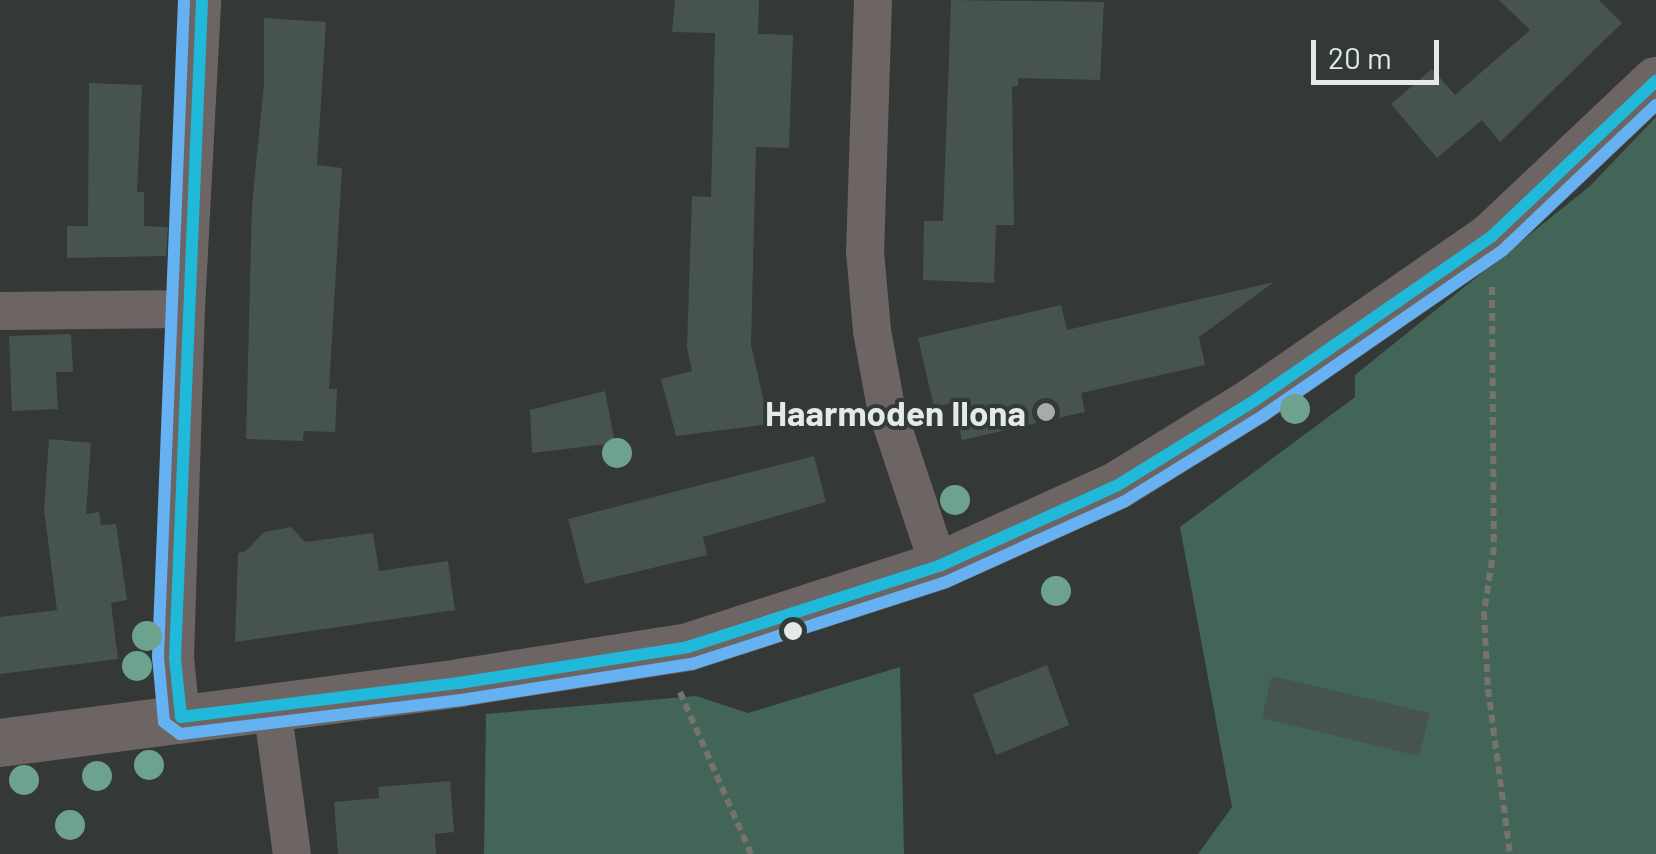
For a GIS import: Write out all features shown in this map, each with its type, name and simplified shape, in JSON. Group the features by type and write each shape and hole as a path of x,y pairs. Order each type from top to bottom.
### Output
{"street":[{"path":"181,717 176,658 186,309 202,0"},
{"path":"872,0 865,252 872,331 886,407 939,566"},
{"path":"0,742 459,683 688,646 939,566 1118,485 1254,401 1492,236 1656,81"},
{"path":"0,311 186,309"},
{"path":"272,706 292,854"}],"path":[{"path":"1492,236 1494,547 1484,612 1488,689 1510,854"},
{"path":"688,646 680,693 751,854"}],"green space":[{"path":"1656,117 1656,854 1198,854 1232,807 1180,527 1355,397 1355,375 1590,186"},
{"path":"900,667 904,854 484,854 486,714 696,696 748,713"}],"building":[{"path":"675,0 759,0 758,34 793,35 789,148 756,147 751,345 769,424 676,436 661,379 692,371 687,347 692,196 711,197 715,33 672,32"},
{"path":"951,0 1104,2 1100,80 1018,78 1018,86 1012,86 1014,225 996,225 994,283 923,280 924,221 943,221"},
{"path":"1499,0 1599,0 1622,23 1500,142 1482,120 1437,158 1391,104 1432,69 1455,95 1530,30"},
{"path":"264,18 326,22 317,165 342,168 329,389 337,389 335,432 304,431 303,441 246,439 252,205 264,84"},
{"path":"89,83 142,85 137,192 144,192 144,226 168,227 166,256 67,258 67,226 88,226"},
{"path":"1274,282 1199,337 1205,365 1081,393 1085,412 962,440 953,403 934,407 918,338 1061,305 1067,330"},
{"path":"71,334 73,372 56,372 58,409 12,411 9,336"},
{"path":"605,391 615,443 532,453 530,410"},
{"path":"49,439 91,443 86,514 99,512 101,525 116,524 127,600 111,603 118,659 0,674 0,617 57,610 44,510"},
{"path":"814,456 826,502 703,537 707,555 585,584 568,519"},
{"path":"291,527 305,542 373,533 379,571 448,561 455,610 235,642 238,553 246,551 264,532"},
{"path":"1047,665 1069,725 996,755 973,694"},
{"path":"1272,676 1430,713 1419,756 1262,718"},
{"path":"450,781 454,832 435,834 436,854 338,854 334,802 379,798 378,787"}],"transit line":[{"path":"184,0 158,657 164,722 180,734 461,700 692,664 946,582 1125,501 1264,415 1503,250 1656,105"},
{"path":"202,0 175,658 181,717 459,683 688,647 939,566 1118,485 1254,401 1492,236 1656,81"}],"place":[{"name":"Haarmoden Ilona","path":"1046,412"}]}
